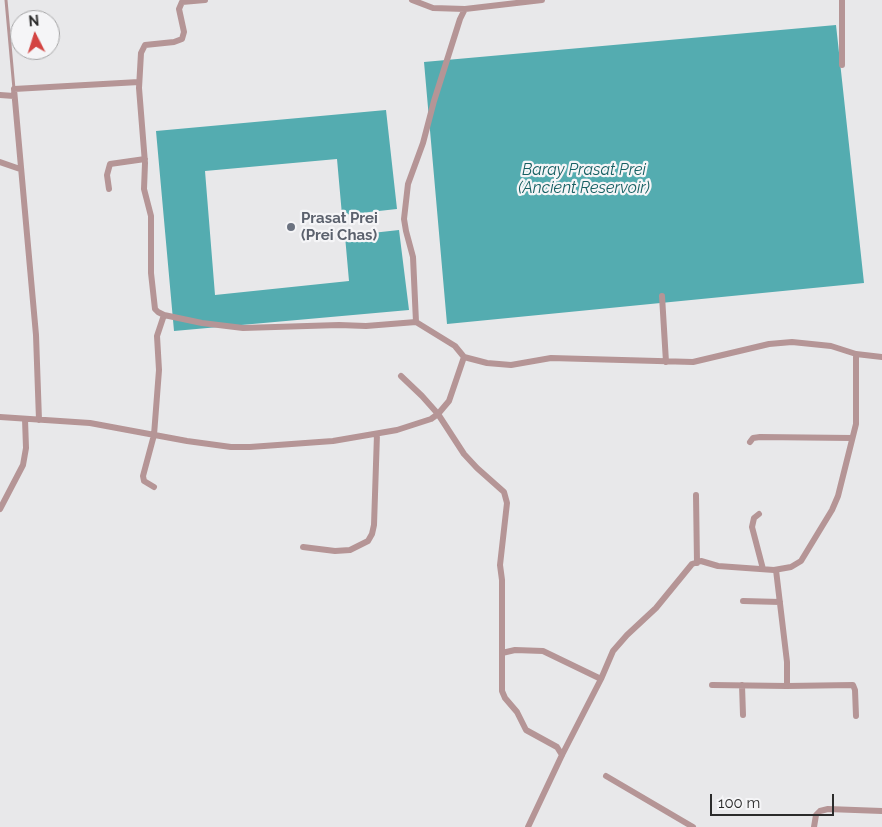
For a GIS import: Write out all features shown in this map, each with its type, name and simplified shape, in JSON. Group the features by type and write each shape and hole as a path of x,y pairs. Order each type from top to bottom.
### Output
{"street":[{"path":"205,0 182,2 179,9 184,32 182,39 174,42 145,45 140,53 139,82 145,159 144,189 151,216 151,273 154,304 158,312 202,323 243,328 366,326 416,322 455,346 464,357 487,363 511,365 551,358 693,362 769,344 792,342 831,346 856,354 882,357"},
{"path":"412,0 433,8 465,9 542,0"},
{"path":"482,0 483,8"},
{"path":"842,0 842,65"},
{"path":"416,322 413,257 404,219 408,184 465,9"},
{"path":"0,95 14,92 139,82"},
{"path":"14,92 36,335 39,420"},
{"path":"109,189 107,175 110,164 145,159"},
{"path":"0,162 20,169"},
{"path":"662,296 666,362"},
{"path":"154,487 147,484 143,478 154,435 159,370 157,336 164,315"},
{"path":"528,827 613,651 656,608 692,564 700,561 718,566 776,570 791,567 801,561 832,510 838,496 856,424 856,354"},
{"path":"0,417 90,423 232,447 333,441 397,430 432,419 449,402 464,357"},
{"path":"401,376 438,414 464,454 476,468 502,489 506,496 507,503 500,565 502,580 502,685 505,698 518,712 526,730 557,747 562,755"},
{"path":"0,509 23,464 26,448 25,419"},
{"path":"303,547 335,551 350,550 368,541 374,525 377,434"},
{"path":"750,442 753,438 760,437 852,438"},
{"path":"696,496 697,562"},
{"path":"759,514 754,518 752,527 764,569"},
{"path":"776,570 787,662 787,686"},
{"path":"743,601 780,602"},
{"path":"502,653 515,650 542,651 601,679"},
{"path":"712,685 853,685 855,690 856,716"},
{"path":"742,685 743,715"},
{"path":"606,776 693,827"},
{"path":"814,827 816,816 820,811 828,809 882,811"}],"lane":[{"path":"6,0 14,92"}],"water":[{"name":"Baray Prasat Prei (Ancient Reservoir)","path":"836,25 864,283 447,324 424,62"},
{"path":"386,110 397,209 342,215 337,159 205,171 215,295 349,281 345,236 399,230 409,310 174,331 156,131"}],"place":[{"name":"Prasat Prei (Prei Chas)","path":"291,227"}]}
